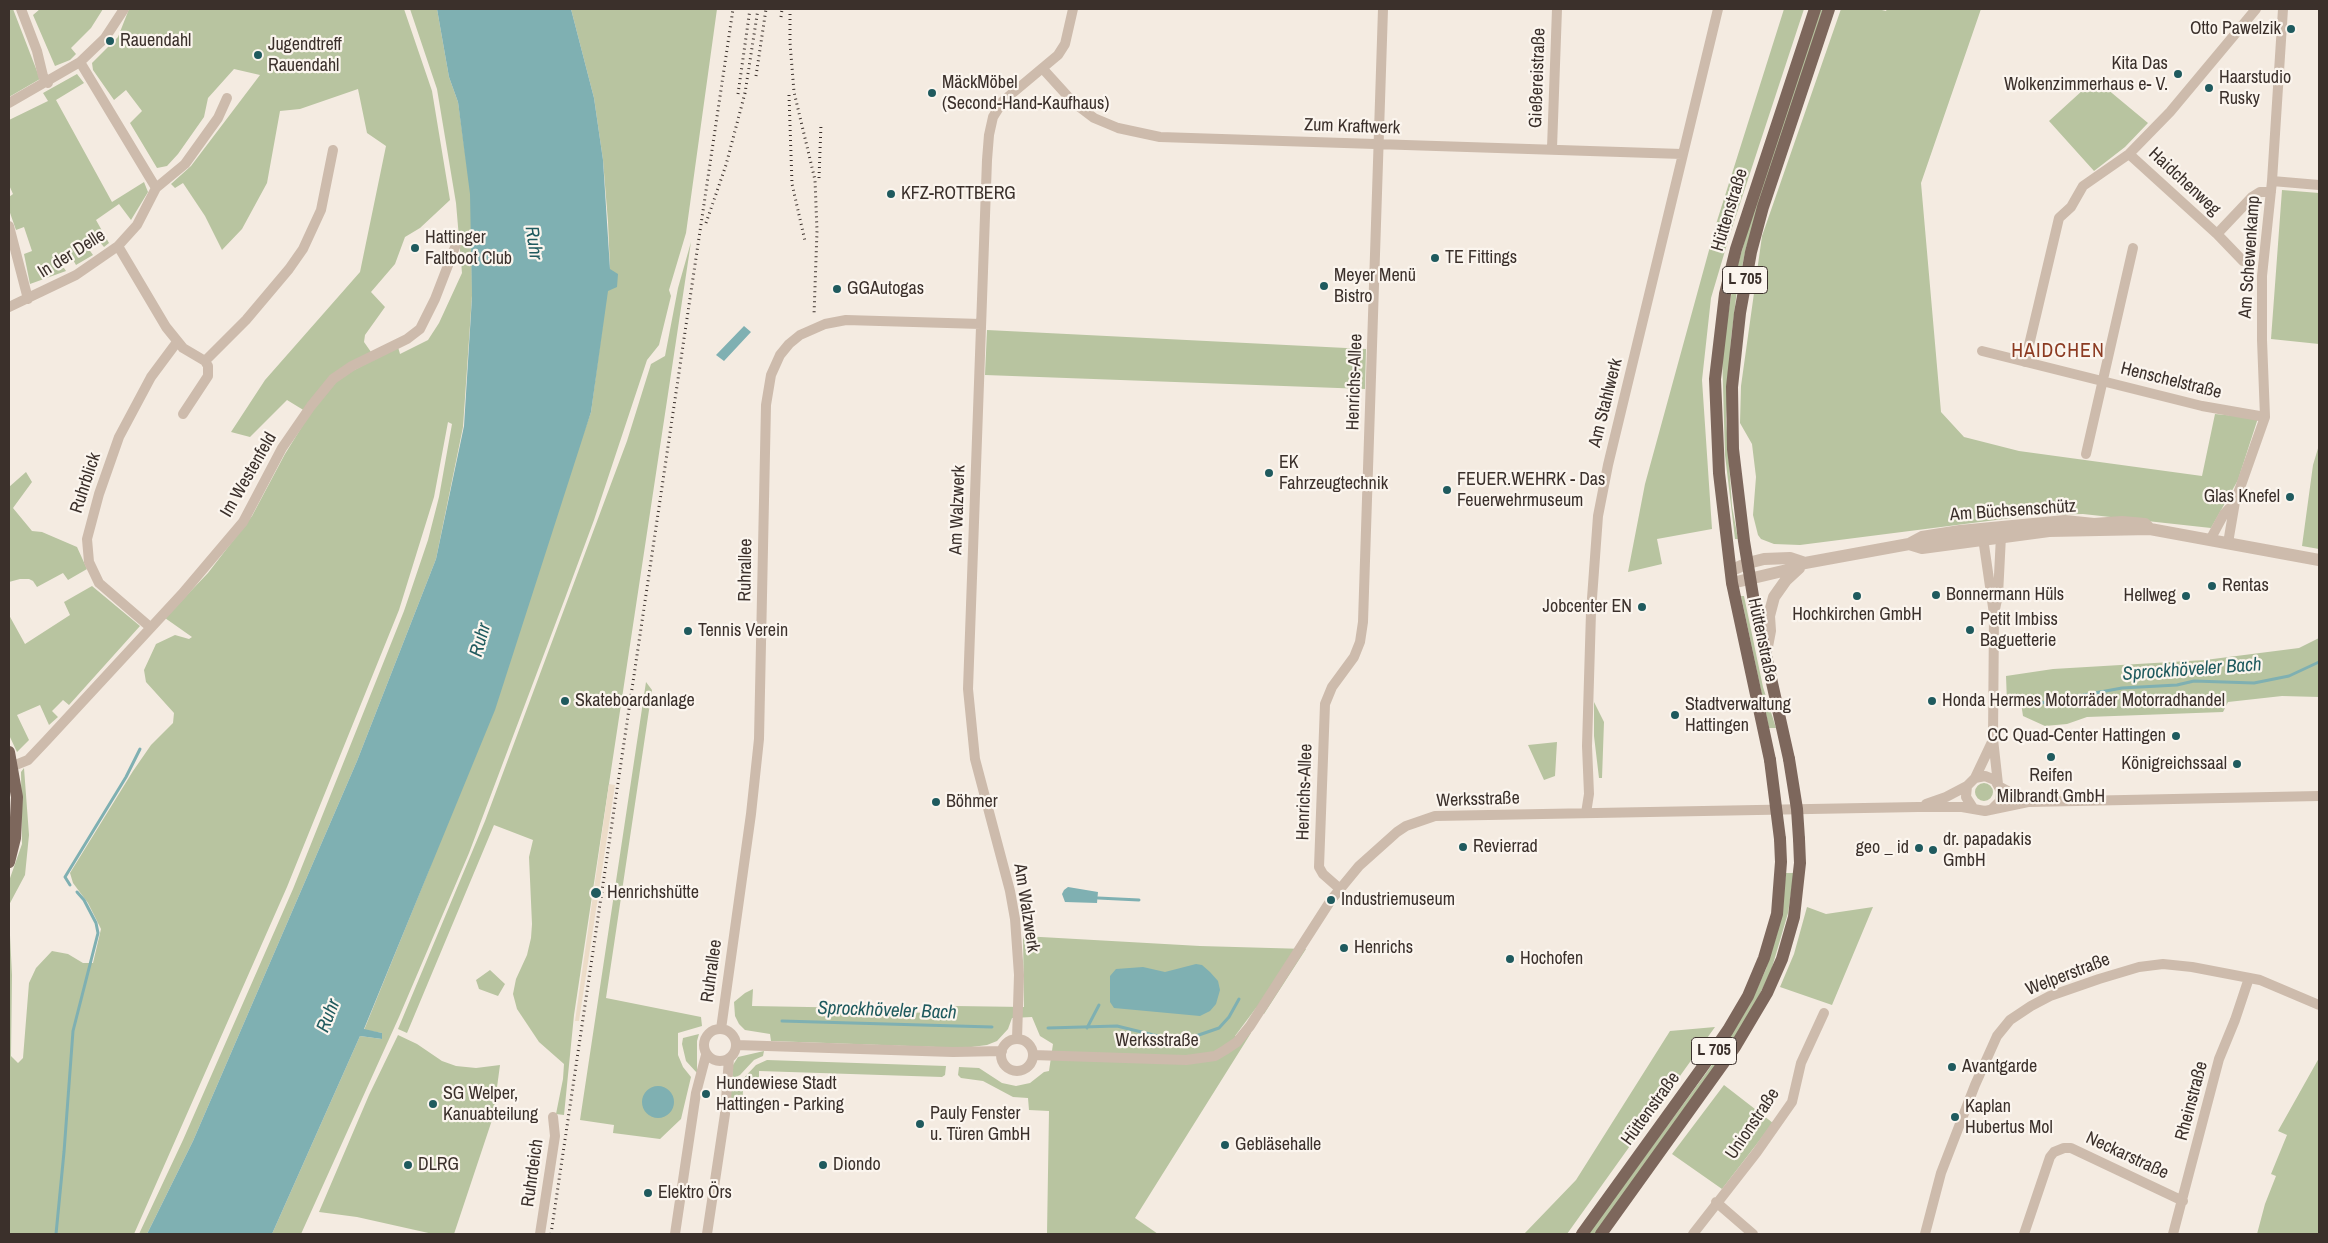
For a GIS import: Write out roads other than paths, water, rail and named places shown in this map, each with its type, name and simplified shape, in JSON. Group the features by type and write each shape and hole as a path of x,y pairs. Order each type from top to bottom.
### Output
{"main road":[{"name":"Hüttenstraße","path":"1582,1234 1728,1030 1748,996 1764,958 1777,914 1781,862 1778,812 1770,760 1732,576 1719,473 1715,379 1720,327 1736,248 1815,9"},
{"name":"Hüttenstraße","path":"1601,1234 1735,1047 1767,993 1782,959 1794,917 1800,863 1797,809 1789,759 1750,578 1738,507 1733,449 1732,387 1740,313 1751,252 1763,207 1829,9"},
{"path":"9,752 13,766 15,831 9,862"}],"street":[{"path":"21,9 48,83"},
{"path":"9,103 48,83 80,62 105,38 124,9"},
{"name":"Am Walzwerk","path":"1017,1039 1019,975 1015,919 1010,891 975,759 968,689 988,135 993,117 1003,100 1058,55 1065,44 1073,9"},
{"name":"Henrichs-Allee","path":"1340,888 1323,874 1320,867 1324,713 1325,704 1332,687 1354,657 1360,642 1363,622 1383,9"},
{"name":"Gießereistraße","path":"1552,148 1557,9"},
{"name":"Am Stahlwerk","path":"1586,813 1589,794 1587,746 1591,622 1598,516 1682,154 1718,9"},
{"path":"2025,362 2059,218 2071,207 2083,186 2129,154 2170,112 2256,9"},
{"name":"Am Schewenkamp","path":"2228,543 2234,502 2265,417 2262,276 2272,187 2283,9"},
{"path":"80,62 156,188"},
{"name":"Zum Kraftwerk","path":"1043,69 1073,102 1094,118 1118,128 1160,137 1552,148 1682,154"},
{"name":"In der Delle","path":"9,307 76,275 118,246 137,225 156,188 185,164 218,118 227,98"},
{"path":"205,361 246,320 289,270 303,249 321,211 333,150"},
{"name":"Haidchenweg","path":"2129,154 2243,261"},
{"path":"2272,187 2319,185"},
{"name":"Haidchenweg","path":"2216,234 2252,197 2272,187"},
{"path":"9,226 28,299"},
{"name":"Im Westenfeld","path":"13,766 28,760 182,594 243,522 282,448 311,406 333,379 366,358 407,339 424,326 457,242"},
{"path":"118,246 156,312 177,342 183,348 205,361 208,366 208,376 182,414"},
{"path":"2086,454 2134,248"},
{"name":"Ruhrallee","path":"721,1028 758,748 765,417 771,375 775,364 789,344 800,335 825,324 846,320 981,324"},
{"name":"Ruhrblick","path":"150,627 108,592 97,580 88,558 87,539 102,484 128,419 156,369 177,342"},
{"name":"Henschelstraße","path":"1982,351 2202,406 2265,417"},
{"name":"Am Schewenkamp","path":"2210,540 2224,514 2234,502"},
{"name":"Am Büchsenschütz","path":"1732,576 1750,578 1787,570 1805,563 1909,544 1922,548 1986,533 2066,521 2094,524 2122,522 2145,524 2150,529"},
{"name":"Am Büchsenschütz","path":"1986,533 2001,536 2049,531 2150,529 2319,560"},
{"name":"Werksstraße","path":"1986,533 1994,614 1993,739 2000,801 1992,809"},
{"name":"Werksstraße","path":"1994,614 1998,595 2001,536"},
{"name":"Am Büchsenschütz","path":"1732,576 1748,563 1790,558 1805,563"},
{"path":"1766,652 1770,631 1769,616 1774,597 1786,580 1805,563"},
{"name":"Werksstraße","path":"1918,807 1946,797 1967,786 1974,778 1993,739"},
{"name":"Werksstraße","path":"1974,778 1985,776 2028,802"},
{"path":"1967,786 1966,797 1973,808"},
{"name":"Werksstraße","path":"1033,1055 1186,1060 1214,1056 1225,1050 1237,1042 1250,1026 1340,888 1358,866 1385,841 1406,826 1420,820 1447,815 1918,807 1973,808 1982,811 2028,802 2319,796"},
{"name":"Welperstraße","path":"1925,1234 1941,1172 1975,1085 2003,1027 2020,1012 2050,996 2139,967 2163,964 2192,967 2249,978"},
{"path":"2249,978 2270,983 2319,1005"},
{"name":"Rheinstraße","path":"2173,1234 2220,1059 2249,978"},
{"name":"Unionstraße","path":"1693,1234 1716,1202 1757,1152 1792,1102 1801,1063 1824,1014"},
{"name":"Ruhrallee","path":"675,1234 696,1093 706,1054 703,1042 710,1032 721,1028 732,1034 736,1045"},
{"path":"1017,1039 1028,1044 1033,1055 1030,1064 1021,1070 1010,1069 1003,1062 1002,1051 1007,1042 1017,1039"},
{"path":"706,1054 715,1061 729,1058 734,1053 736,1045 953,1052 1002,1051"},
{"path":"707,1234 725,1114 729,1058"},
{"name":"Ruhrdeich","path":"540,1234 555,1136 553,1117"},
{"name":"Neckarstraße","path":"2024,1234 2050,1158 2054,1152 2064,1148 2072,1148 2183,1201"},
{"path":"1716,1202 1753,1234"}],"water":[{"name":"Ruhr","path":"437,9 571,9 594,98 603,160 610,269 618,274 617,287 608,291 591,412 495,710 364,1029 382,1033 382,1039 360,1036 272,1234 147,1234 193,1141 357,761 436,559 464,426 472,297 470,194 458,102 449,77"},
{"path":"744,326 751,332 724,361 716,355"},
{"path":"1068,887 1098,892 1097,903 1065,902 1062,894"},
{"path":"1196,964 1202,965 1210,972 1218,981 1220,990 1216,1004 1210,1011 1200,1016 1114,1008 1110,1002 1110,976 1116,969 1143,967 1165,972"},
{"path":"658,1086 664,1087 669,1091 673,1096 673,1108 669,1113 664,1117 658,1118 652,1117 647,1113 643,1108 642,1102 643,1096 647,1091 652,1087"}],"waterway":[{"name":"Sprockhöveler Bach","path":"2035,704 2122,688 2177,685 2194,681 2254,683 2289,676 2319,662"},
{"path":"70,885 65,877 126,777 140,749"},
{"path":"56,1234 73,1031 98,933 96,923 84,900 77,892"},
{"path":"1098,898 1139,900"},
{"name":"Sprockhöveler Bach","path":"1048,1028 1117,1026 1166,1038 1193,1037 1219,1028 1229,1017 1239,999"},
{"path":"1087,1028 1099,1005"},
{"name":"Sprockhöveler Bach","path":"782,1021 992,1027"}],"railway":[{"path":"551,1234 733,9"},
{"path":"738,94 750,9"},
{"path":"706,223 726,165 745,93 758,9"},
{"path":"756,76 766,9"},
{"path":"781,17 782,9"},
{"path":"790,9 790,43 794,92 815,180 817,231 814,315"},
{"path":"789,95 792,184 805,241"},
{"path":"819,178 821,124"}],"place":[{"name":"Otto Pawelzik","path":"2291,29"},
{"name":"Rauendahl","path":"110,41"},
{"name":"Jugendtreff Rauendahl","path":"258,55"},
{"name":"Kita Das Wolkenzimmerhaus e- V.","path":"2178,74"},
{"name":"Haarstudio Rusky","path":"2209,88"},
{"name":"MäckMöbel (Second-Hand-Kaufhaus)","path":"932,93"},
{"name":"KFZ-ROTTBERG","path":"891,194"},
{"name":"Hattinger Faltboot Club","path":"415,248"},
{"name":"TE Fittings","path":"1435,258"},
{"name":"Meyer Menü Bistro","path":"1324,286"},
{"name":"GGAutogas","path":"837,289"},
{"name":"EK Fahrzeugtechnik","path":"1269,473"},
{"name":"FEUER.WEHRK - Das Feuerwehrmuseum","path":"1447,490"},
{"name":"Glas Knefel","path":"2290,497"},
{"name":"Rentas","path":"2212,586"},
{"name":"Bonnermann Hüls","path":"1936,595"},
{"name":"Hochkirchen GmbH","path":"1857,596"},
{"name":"Hellweg","path":"2186,596"},
{"name":"Jobcenter EN","path":"1642,607"},
{"name":"Petit Imbiss Baguetterie","path":"1970,630"},
{"name":"Tennis Verein","path":"688,631"},
{"name":"Skateboardanlage","path":"565,701"},
{"name":"Honda Hermes Motorräder Motorradhandel","path":"1932,701"},
{"name":"Stadtverwaltung Hattingen","path":"1675,715"},
{"name":"CC Quad-Center Hattingen","path":"2176,736"},
{"name":"Reifen Milbrandt GmbH","path":"2051,757"},
{"name":"Königreichssaal","path":"2237,764"},
{"name":"Böhmer","path":"936,802"},
{"name":"Revierrad","path":"1463,847"},
{"name":"geo _ id","path":"1919,848"},
{"name":"dr. papadakis GmbH","path":"1933,850"},
{"name":"Henrichshütte","path":"596,893"},
{"name":"Industriemuseum","path":"1331,900"},
{"name":"Henrichs","path":"1344,948"},
{"name":"Hochofen","path":"1510,959"},
{"name":"Avantgarde","path":"1952,1067"},
{"name":"Hundewiese Stadt Hattingen - Parking","path":"706,1094"},
{"name":"SG Welper, Kanuabteilung","path":"433,1104"},
{"name":"Kaplan Hubertus Mol","path":"1955,1117"},
{"name":"Pauly Fenster u. Türen GmbH","path":"920,1124"},
{"name":"Gebläsehalle","path":"1225,1145"},
{"name":"DLRG","path":"408,1165"},
{"name":"Diondo","path":"823,1165"},
{"name":"Elektro Örs","path":"648,1193"}],"district":[{"name":"HAIDCHEN","path":"2058,352"}]}
